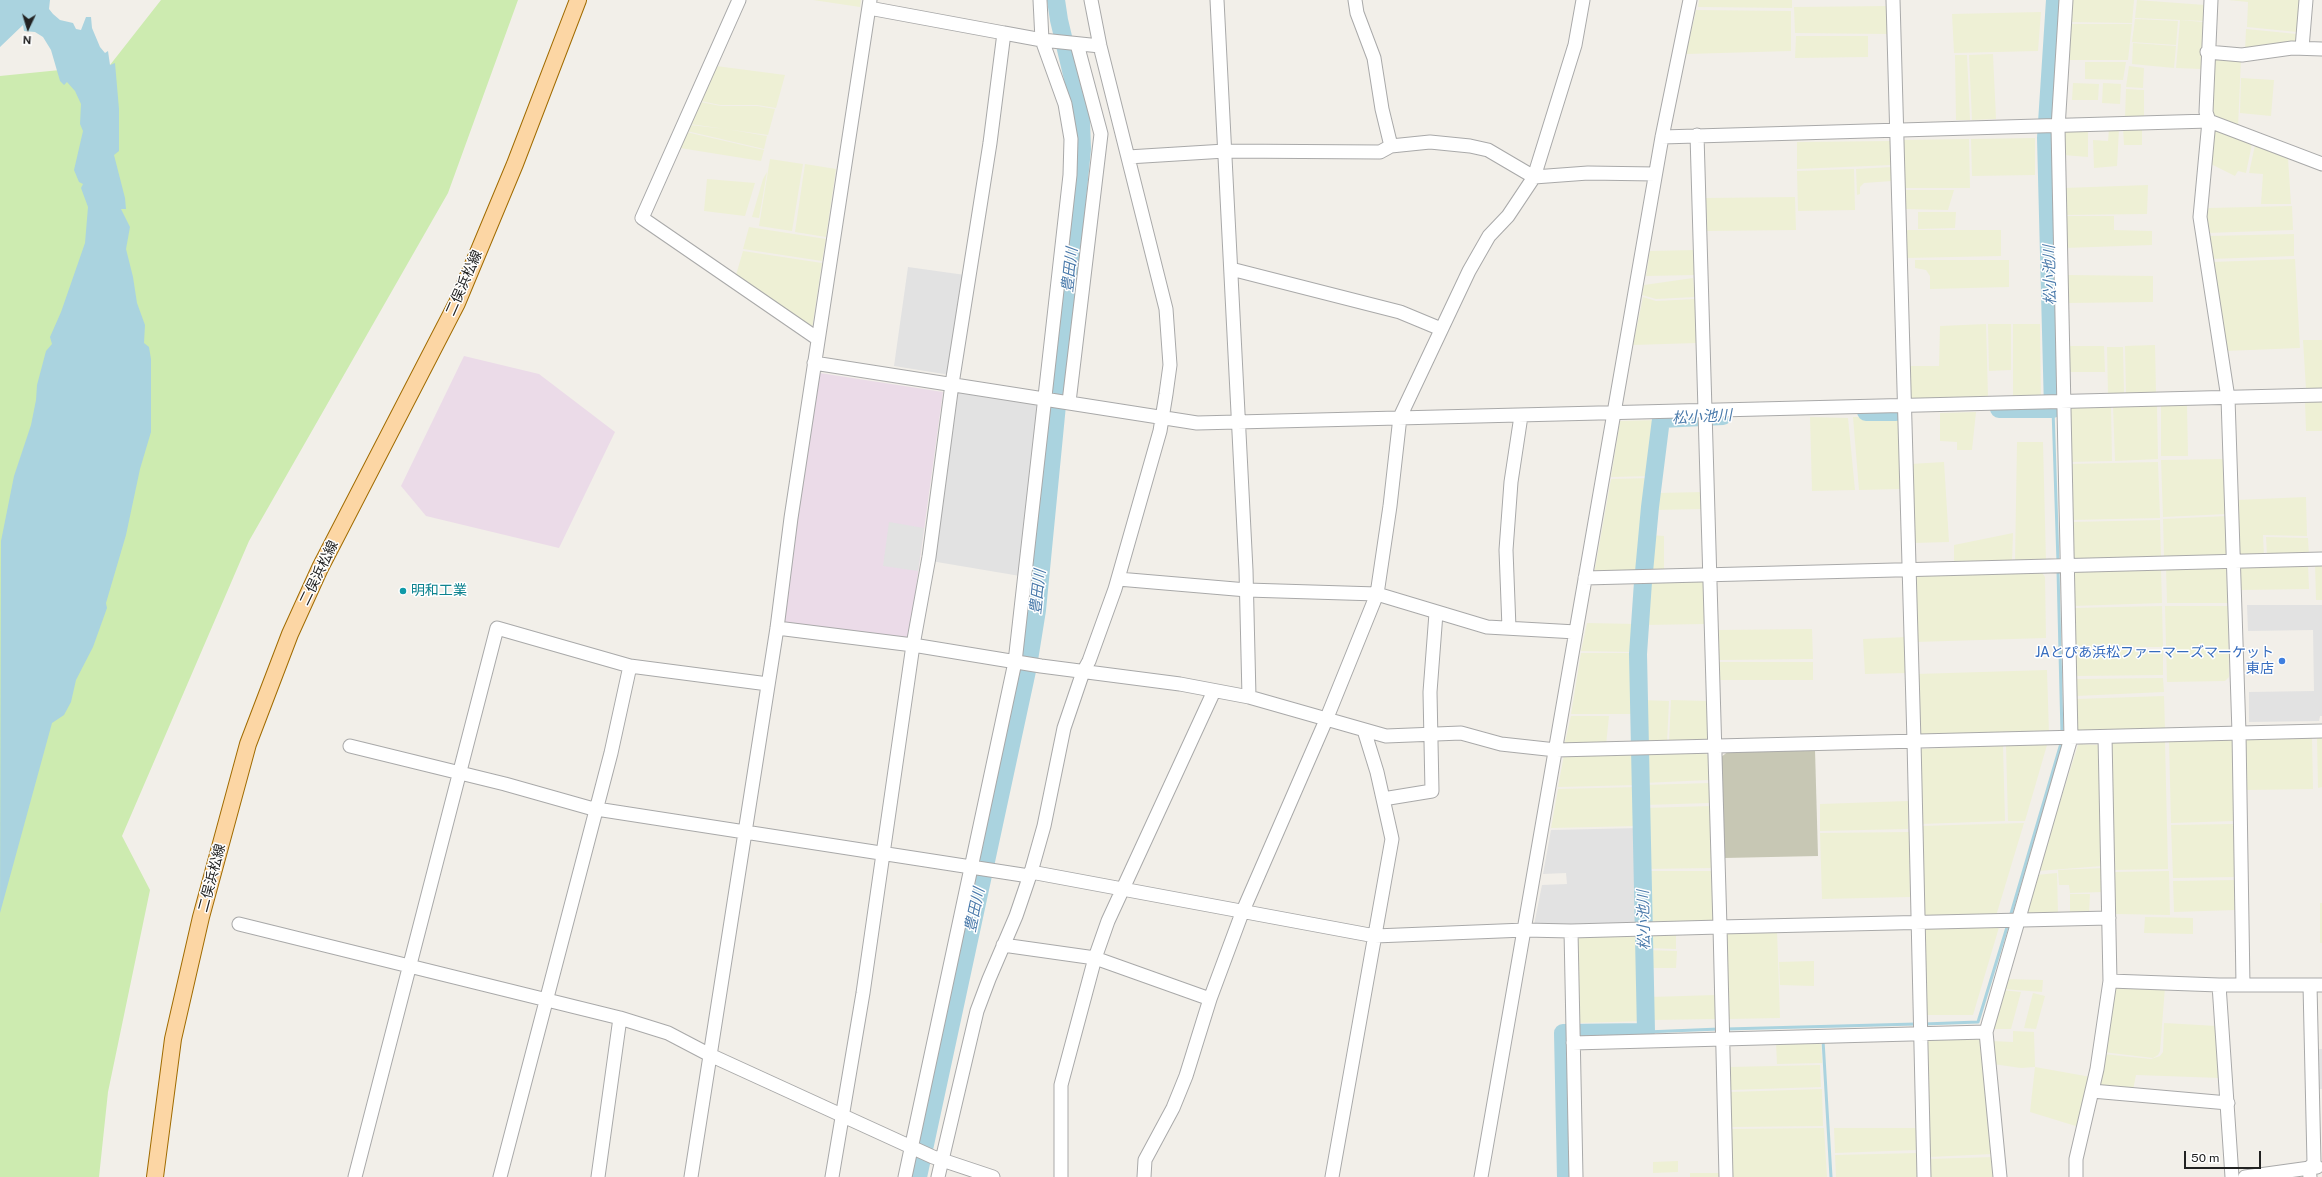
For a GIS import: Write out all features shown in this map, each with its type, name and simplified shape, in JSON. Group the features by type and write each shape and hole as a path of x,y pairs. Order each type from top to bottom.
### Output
{"main road":[{"name":"二俣浜松線","path":"155,1177 174,1039 201,917 248,744 290,634 320,568 457,302 515,164 578,0"}],"street":[{"path":"739,0 642,218 818,339"},
{"path":"905,1177 913,1148 1016,662 1070,175 1072,139 1046,40 1040,0"},
{"path":"938,1177 937,1159 977,1011 1016,916 1030,874 1044,826 1064,728 1082,672 1089,661 1118,579 1163,418 1170,365 1166,316 1100,46 1091,0"},
{"path":"1217,0 1247,590 1249,697"},
{"path":"1355,0 1357,13 1374,58 1382,109 1391,146"},
{"path":"1144,1177 1145,1160 1173,1108 1210,999 1242,913 1326,720 1377,594 1390,506 1400,417 1469,271 1489,236 1508,216 1534,177 1575,45 1583,0"},
{"path":"1481,1177 1655,174 1690,0"},
{"path":"1893,0 1903,406 1914,741 1924,1177"},
{"path":"2000,1177 1986,1032 2017,919 2070,738 2065,566 2057,126 2066,0"},
{"path":"2210,0 2206,112 2209,121 2200,217 2228,398 2239,733 2243,985"},
{"path":"2302,48 2306,0"},
{"path":"691,1177 777,628 791,518 814,363 870,4 1004,33 1074,44 1100,46"},
{"path":"832,1177 864,993 913,645 929,558 952,384 990,143 1004,33"},
{"path":"1067,402 1101,134 1074,44"},
{"path":"2207,52 2242,55 2302,48 2322,49"},
{"path":"1662,137 2209,121 2322,164"},
{"path":"1697,136 1726,1177"},
{"path":"1128,157 1225,151 1380,152 1391,146 1430,142 1470,146 1488,150 1534,177 1588,173 1655,174"},
{"path":"1231,269 1400,312 1441,329"},
{"path":"814,363 1045,398 1196,423 2322,395"},
{"path":"1509,628 1506,550 1511,482 1521,416"},
{"path":"1585,578 2322,559"},
{"path":"1118,579 1247,590 1377,594 1436,613 1487,627 1576,632"},
{"path":"1383,799 1432,791 1430,692 1436,613"},
{"path":"355,1177 497,628 630,666 768,684"},
{"path":"777,628 913,645 1041,666 1082,672 1117,674 1214,690 1249,697 1386,736 1461,733 1501,744 1556,750 2105,738 2322,731"},
{"path":"500,1177 596,809 630,666"},
{"path":"1061,1177 1061,1085 1095,958 1123,888 1214,690"},
{"path":"1332,1177 1392,839 1383,799 1364,730"},
{"path":"2076,1177 2076,1159 2092,1091 2110,981 2105,738"},
{"path":"350,746 459,772 596,809 745,834 883,852 972,867 1123,888 1242,913 1375,936 1525,930 1571,931 2002,919 2109,918"},
{"path":"239,924 620,1018 668,1033 710,1055 937,1159 993,1177"},
{"path":"1571,931 1576,1177"},
{"path":"1003,945 1095,958 1210,999"},
{"path":"2110,981 2219,985 2316,985 2314,1170 2245,1177"},
{"path":"2219,985 2232,1177"},
{"path":"598,1177 620,1018"},
{"path":"1573,1042 1920,1032 1986,1032"},
{"path":"2092,1091 2228,1103"}],"shaded area":[{"path":"813,0 861,0 860,7"},
{"path":"1699,0 1792,0 1792,8 1698,7"},
{"path":"2072,0 2134,0 2132,23 2070,22"},
{"path":"2137,0 2205,5 2204,21 2135,18"},
{"path":"2228,0 2299,0 2297,32 2247,27 2248,2"},
{"path":"1888,6 1888,34 1795,33 1794,7"},
{"path":"1696,10 1791,11 1791,51 1686,54"},
{"path":"2041,12 2038,51 1954,53 1952,14"},
{"path":"2135,19 2178,21 2176,45 2132,42"},
{"path":"2180,20 2203,22 2201,69 2176,68"},
{"path":"2070,24 2132,24 2128,60 2067,60"},
{"path":"2246,29 2297,34 2297,40 2294,44 2245,51"},
{"path":"1796,36 1868,36 1868,57 1795,58"},
{"path":"2133,43 2176,46 2174,68 2132,64"},
{"path":"1993,54 1996,119 1972,120 1969,55"},
{"path":"1955,55 1967,55 1970,120 1956,120"},
{"path":"2213,57 2241,59 2238,127 2211,115"},
{"path":"2085,62 2126,62 2123,80 2085,79"},
{"path":"716,66 785,75 776,108 757,105 720,105 701,101"},
{"path":"2129,66 2144,68 2143,88 2126,87"},
{"path":"2241,78 2274,80 2271,116 2240,113"},
{"path":"2073,83 2099,84 2098,100 2072,100"},
{"path":"2103,83 2121,84 2120,104 2102,103"},
{"path":"2126,89 2144,90 2144,118 2125,118"},
{"path":"700,102 721,106 757,106 775,109 768,135 690,124"},
{"path":"690,125 767,136 764,149 687,131"},
{"path":"2123,128 2142,128 2142,145 2124,145"},
{"path":"2214,128 2252,144 2246,173 2238,171 2235,176 2209,163"},
{"path":"2109,129 2119,129 2117,166 2094,168 2093,140 2108,141"},
{"path":"2088,130 2088,157 2063,155 2063,132"},
{"path":"686,132 764,150 761,161 680,148"},
{"path":"2035,138 2035,175 1972,176 1971,139"},
{"path":"1969,139 1970,188 1904,188 1902,140"},
{"path":"1892,141 1892,165 1797,169 1797,142"},
{"path":"2255,145 2288,158 2291,204 2261,204 2263,174 2249,173"},
{"path":"770,159 803,164 792,231 759,226"},
{"path":"805,164 836,169 826,237 795,232"},
{"path":"1892,167 1892,181 1864,183 1860,187 1860,194 1857,195 1856,169"},
{"path":"1854,169 1855,210 1798,211 1797,171"},
{"path":"767,172 759,218 752,217 763,179"},
{"path":"707,179 755,183 745,216 704,211"},
{"path":"2148,185 2147,214 2064,215 2063,188"},
{"path":"1904,190 1954,190 1948,210 1904,209"},
{"path":"1795,197 1796,230 1707,231 1706,198"},
{"path":"2292,206 2293,230 2207,233 2206,210 2209,208"},
{"path":"1918,212 1956,212 1955,228 1918,229"},
{"path":"2064,216 2114,216 2114,230 2152,231 2152,245 2064,248"},
{"path":"749,227 826,239 822,261 743,249"},
{"path":"1905,230 2001,230 2001,256 1905,258"},
{"path":"2294,234 2294,256 2211,259 2208,236"},
{"path":"1695,250 1695,275 1646,276 1650,251"},
{"path":"743,251 822,263 812,329 736,275"},
{"path":"2295,259 2300,348 2225,351 2212,262"},
{"path":"1915,260 2009,260 2009,287 1930,289 1930,276 1926,270 1915,268"},
{"path":"908,267 965,275 950,375 894,366"},
{"path":"2067,275 2153,276 2153,302 2067,303"},
{"path":"1693,278 1695,297 1656,299 1642,295 1644,285"},
{"path":"1643,297 1656,301 1695,299 1697,343 1633,345"},
{"path":"1986,324 1988,397 1909,400 1908,366 1939,366 1940,326"},
{"path":"1988,324 2011,324 2011,370 1989,371"},
{"path":"2013,324 2040,324 2041,397 2013,398"},
{"path":"2303,340 2322,340 2322,389 2306,389"},
{"path":"2155,345 2156,393 2126,394 2125,346"},
{"path":"2068,346 2104,346 2105,372 2069,372"},
{"path":"2107,347 2123,347 2124,393 2108,394"},
{"path":"464,356 539,374 615,432 559,548 426,516 401,486"},
{"path":"820,373 943,392 909,639 782,623"},
{"path":"957,391 1039,404 1020,576 931,561"},
{"path":"2305,401 2322,401 2322,431 2306,431"},
{"path":"2161,405 2187,405 2188,456 2161,456"},
{"path":"2113,406 2157,406 2158,459 2115,461"},
{"path":"2111,407 2112,461 2069,462 2070,408"},
{"path":"1976,412 1972,450 1957,450 1957,442 1940,441 1940,413"},
{"path":"1898,416 1901,489 1859,490 1853,417"},
{"path":"1810,417 1848,418 1855,490 1812,491"},
{"path":"1659,420 1652,476 1611,477 1620,421"},
{"path":"2017,442 2043,442 2046,562 2015,562"},
{"path":"2226,459 2227,514 2163,517 2161,460"},
{"path":"1944,462 1949,542 1913,543 1910,464"},
{"path":"2158,462 2160,518 2071,520 2070,464"},
{"path":"1657,475 1658,493 1703,492 1704,509 1652,510"},
{"path":"1651,478 1642,572 1594,574 1611,479"},
{"path":"2306,497 2307,536 2263,535 2264,556 2238,557 2236,500"},
{"path":"2227,516 2227,557 2164,557 2163,519"},
{"path":"2160,520 2161,557 2076,561 2072,557 2071,522"},
{"path":"889,522 924,528 918,571 883,566"},
{"path":"2013,533 2012,563 1954,565 1954,545"},
{"path":"1650,535 1664,536 1664,572 1646,572"},
{"path":"2266,537 2308,538 2309,556 2267,556"},
{"path":"2315,562 2322,562 2322,600 2316,600"},
{"path":"2308,564 2309,589 2240,590 2239,566"},
{"path":"2166,568 2226,568 2228,603 2167,603"},
{"path":"2161,569 2162,603 2073,606 2072,571"},
{"path":"2041,571 2045,577 2046,638 1915,642 1913,574"},
{"path":"1704,578 1706,624 1643,625 1647,579"},
{"path":"2247,605 2322,605 2322,716 2320,716 2319,721 2249,722 2249,692 2314,691 2313,630 2248,631"},
{"path":"2162,606 2163,647 2075,647 2074,608"},
{"path":"2165,606 2228,606 2229,677 2225,681 2167,682"},
{"path":"1587,623 1636,624 1634,652 1581,651"},
{"path":"1812,629 1813,659 1718,660 1717,630"},
{"path":"1907,637 1908,673 1865,674 1863,639"},
{"path":"2075,650 2163,650 2163,675 2076,676"},
{"path":"1581,653 1636,653 1637,714 1571,714"},
{"path":"1718,662 1813,662 1813,680 1719,680"},
{"path":"2047,670 2049,734 1918,736 1916,674"},
{"path":"2163,678 2164,692 2076,696 2075,679"},
{"path":"2164,696 2165,729 2077,732 2076,699"},
{"path":"1642,700 1669,701 1667,743 1643,744"},
{"path":"1671,700 1708,701 1710,736 1704,742 1669,743"},
{"path":"1571,716 1609,716 1606,745 1564,746"},
{"path":"2312,738 2313,789 2244,790 2244,740"},
{"path":"2317,738 2322,738 2322,787 2318,788"},
{"path":"2233,739 2235,821 2171,823 2169,740"},
{"path":"2112,742 2165,742 2168,869 2112,870 2108,745"},
{"path":"2047,745 2025,821 2008,821 2006,746"},
{"path":"2078,745 2098,745 2099,748 2102,866 2038,871"},
{"path":"2003,746 2005,821 1920,824 1919,749"},
{"path":"1815,750 1818,856 1724,858 1721,757 1729,751"},
{"path":"1705,753 1709,757 1709,780 1643,783 1643,754"},
{"path":"1637,754 1637,785 1558,787 1564,755"},
{"path":"1709,783 1710,803 1644,805 1644,785"},
{"path":"1638,787 1638,826 1551,828 1558,789"},
{"path":"1908,801 1908,829 1820,831 1820,804"},
{"path":"1711,806 1713,868 1646,869 1644,808"},
{"path":"2024,823 1996,916 1923,917 1920,826"},
{"path":"2234,824 2235,877 2173,878 2171,825"},
{"path":"1639,828 1640,925 1534,925 1542,885 1567,884 1566,873 1543,874 1551,830"},
{"path":"1909,832 1910,897 1822,899 1820,833"},
{"path":"2103,868 2103,892 2070,893 2069,885 2059,885 2058,870"},
{"path":"1646,871 1713,871 1714,923 1647,925"},
{"path":"2169,871 2170,915 2116,914 2112,908 2112,874 2116,872"},
{"path":"2057,873 2058,914 2024,915 2036,875"},
{"path":"2236,880 2236,910 2174,912 2173,881"},
{"path":"2070,894 2090,894 2089,913 2070,914"},
{"path":"2320,903 2322,903 2322,943 2320,943"},
{"path":"2145,917 2193,918 2193,934 2144,933"},
{"path":"2000,924 1973,1015 1925,1015 1923,930 1927,926"},
{"path":"1777,930 1780,1018 1728,1019 1725,934 1729,931"},
{"path":"1676,932 1676,949 1647,948 1646,933"},
{"path":"1642,933 1645,1021 1577,1023 1575,935"},
{"path":"1647,950 1677,951 1676,968 1647,968"},
{"path":"1814,961 1814,986 1780,985 1779,962"},
{"path":"2005,979 2043,980 2042,992 2003,989"},
{"path":"2113,987 2165,987 2160,1051 2158,1055 2153,1058 2103,1052"},
{"path":"2002,990 2021,992 2011,1029 1991,1029"},
{"path":"2033,993 2045,996 2036,1029 2024,1028"},
{"path":"1716,995 1717,1019 1651,1020 1650,997"},
{"path":"2164,1023 2217,1026 2221,1078 2136,1075 2133,1090 2098,1087 2103,1054 2151,1059 2160,1056 2163,1052"},
{"path":"2013,1031 2034,1032 2035,1067 2021,1068 1993,1064 1991,1041 2013,1042"},
{"path":"1925,1037 1981,1037 1993,1154 1929,1157"},
{"path":"1821,1041 1822,1063 1777,1064 1776,1043"},
{"path":"2315,1049 2322,1049 2322,1089 2316,1089"},
{"path":"1820,1065 1821,1087 1730,1090 1729,1067"},
{"path":"2035,1067 2091,1077 2079,1127 2030,1112"},
{"path":"1822,1089 1823,1126 1731,1127 1730,1092"},
{"path":"1824,1128 1827,1177 1733,1177 1731,1129"},
{"path":"1834,1128 1916,1128 1917,1150 1835,1153"},
{"path":"1917,1153 1917,1177 1836,1177 1835,1155"},
{"path":"1993,1157 1995,1177 1929,1177 1928,1159"},
{"path":"1678,1161 1678,1172 1653,1173 1653,1162"},
{"path":"1690,1173 1719,1173 1719,1177 1690,1177"}],"green space":[{"path":"161,0 518,0 448,193 249,541 122,836 150,890 108,1092 99,1177 0,1177 0,76 110,65"}],"water":[{"path":"0,0 50,0 49,9 53,14 60,20 73,23 76,29 81,30 86,17 91,17 92,28 100,47 105,53 108,51 110,65 115,63 119,109 119,151 114,155 125,198 126,209 121,209 130,227 126,249 133,277 137,303 145,325 144,343 149,347 151,359 151,432 140,469 126,535 106,603 107,608 93,647 76,680 71,702 64,715 52,723 0,913 1,541 14,476 31,425 36,400 37,385 46,351 52,344 50,337 61,312 85,243 88,207 81,188 83,184 79,182 74,170 83,131 80,124 81,104 75,91 67,82 64,85 60,81 51,50 43,37 35,32 24,31 23,25 0,47"}],"waterway":[{"name":"豊田川","path":"918,1177 1028,666 1037,610 1082,149 1081,121 1056,0"},
{"name":"松小池川","path":"1999,409 2053,409 2046,138 2055,0"},
{"path":"2053,409 2058,562"},
{"name":"松小池川","path":"1866,412 1896,412"},
{"name":"松小池川","path":"1644,572 1650,507 1661,419 1723,416"},
{"path":"2058,570 2062,734"},
{"name":"松小池川","path":"1566,1177 1563,1033 1646,1032 1638,654 1643,582"},
{"path":"2010,917 2062,740"},
{"path":"1924,1024 1978,1022 2008,924"},
{"path":"1726,1029 1916,1024"},
{"path":"1646,1032 1719,1029"},
{"path":"1823,1040 1831,1177"}],"place":[{"name":"明和工業","path":"403,591"},
{"name":"JAとぴあ浜松ファーマーズマーケット 東店","path":"2282,661"}]}
